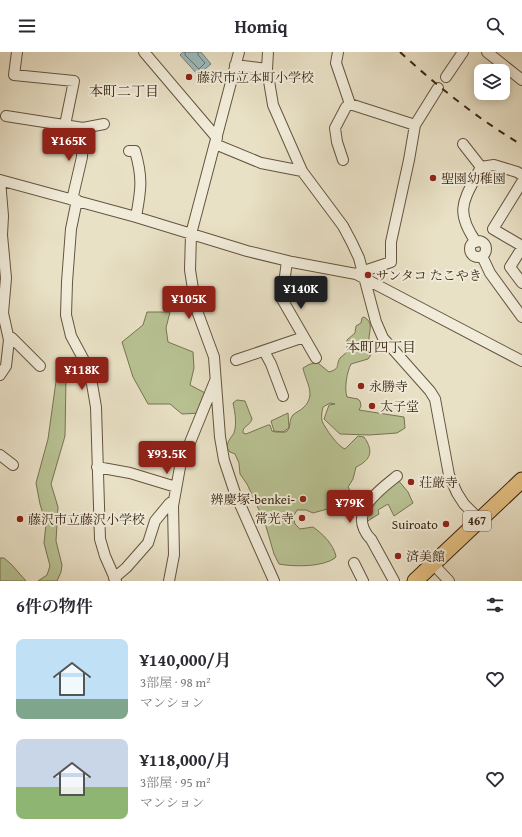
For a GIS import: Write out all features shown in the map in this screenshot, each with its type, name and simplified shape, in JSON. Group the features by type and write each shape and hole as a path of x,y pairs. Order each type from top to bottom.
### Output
{"highway":[{"name":"467","path":"415,581 522,480"}],"street":[{"path":"17,52 14,75 74,81 64,125"},
{"path":"144,52 216,141 261,164 302,171"},
{"path":"239,52 191,234 190,270 196,308 214,357 220,437 224,460 235,493 274,581"},
{"path":"268,52 268,69 273,105 302,171 343,226 359,258 361,274 376,322 383,338 430,391 435,399 449,475 464,504 479,519"},
{"path":"338,52 336,64 350,104"},
{"path":"446,77 463,52"},
{"path":"487,52 522,80"},
{"path":"235,65 268,69"},
{"path":"361,274 391,262 391,242 415,126 438,88"},
{"path":"350,104 415,126"},
{"path":"343,160 335,130 346,107 350,104"},
{"path":"6,116 83,128 104,124"},
{"path":"83,128 82,157 71,229 66,315 71,336 86,364 92,384 96,406 100,539 105,556 115,579 148,543 154,521 174,500"},
{"path":"463,144 481,167"},
{"path":"129,151 135,151 139,166 141,192 136,216"},
{"path":"481,167 494,165 522,175"},
{"path":"481,167 466,197 463,214 468,230 486,250 482,256 490,273 522,317"},
{"path":"0,375 6,366 9,340 3,313 6,278 2,235 3,216 0,180 136,216 247,251 287,261 361,274 522,361"},
{"path":"479,242 493,229 522,182"},
{"path":"493,229 522,247 510,266 522,283"},
{"path":"287,261 282,298 316,358"},
{"path":"236,360 304,337"},
{"path":"9,340 12,338 40,366"},
{"path":"264,351 271,364 283,396"},
{"path":"169,581 174,555 174,500 180,467 215,381"},
{"path":"0,455 13,465"},
{"path":"97,467 130,473 176,487"},
{"path":"394,581 371,539 368,537 361,521 368,504 379,491 397,476"},
{"path":"354,563 363,581"},
{"path":"433,564 449,581"}],"green space":[{"path":"147,312 170,312 166,328 168,342 193,352 194,368 190,385 207,394 202,413 182,414 170,404 148,404 133,377 122,342 143,325"},
{"path":"364,317 370,323 369,337 371,354 368,359 351,364 346,380 347,397 358,399 360,401 361,406 359,410 404,417 405,428 397,433 369,435 340,434 324,419 329,405 335,404 330,403 323,407 322,421 335,441 345,449 358,436 364,437 369,447 369,455 365,461 356,467 353,479 348,487 352,497 341,508 331,508 313,513 306,510 297,510 293,517 295,524 300,529 313,527 324,536 333,547 336,556 335,558 330,561 308,566 279,564 274,554 265,523 247,484 240,474 239,463 235,454 230,452 227,448 228,441 235,429 233,403 237,400 245,401 252,419 244,429 243,433 246,434 268,425 270,425 272,431 286,432 289,428 293,415 303,408 309,398 309,389 303,368 310,364 318,363 329,372 335,369 340,358 347,352 347,340 355,333 356,326 361,323 362,318"},
{"path":"57,374 66,377 65,436 51,484 58,507 56,541 62,565 57,581 38,581 47,575 50,566 44,543 46,524 36,483 48,439"},
{"path":"288,413 289,428 283,432 274,431 271,421"},
{"path":"398,480 408,492 413,503 394,516 388,504 378,510 379,514 366,522 363,516 383,493"},
{"path":"0,558 4,558 11,564 26,581 0,581"}],"water":[{"path":"183,52 201,52 211,64 198,75 180,55"}],"railway":[{"path":"400,52 458,102 522,145"}],"place":[{"name":"藤沢市立本町小学校","path":"189,77"},
{"name":"聖園幼稚園","path":"433,178"},
{"name":"サンタコ たこやき","path":"368,275"},
{"name":"永勝寺","path":"361,386"},
{"name":"太子堂","path":"372,406"},
{"name":"荘厳寺","path":"411,482"},
{"name":"辨慶塚-benkei-","path":"303,499"},
{"name":"常光寺","path":"302,518"},
{"name":"藤沢市立藤沢小学校","path":"20,519"},
{"name":"Suiroato","path":"446,524"},
{"name":"済美館","path":"398,556"}],"district":[{"name":"本町二丁目","path":"124,91"},
{"name":"本町四丁目","path":"381,347"}]}
